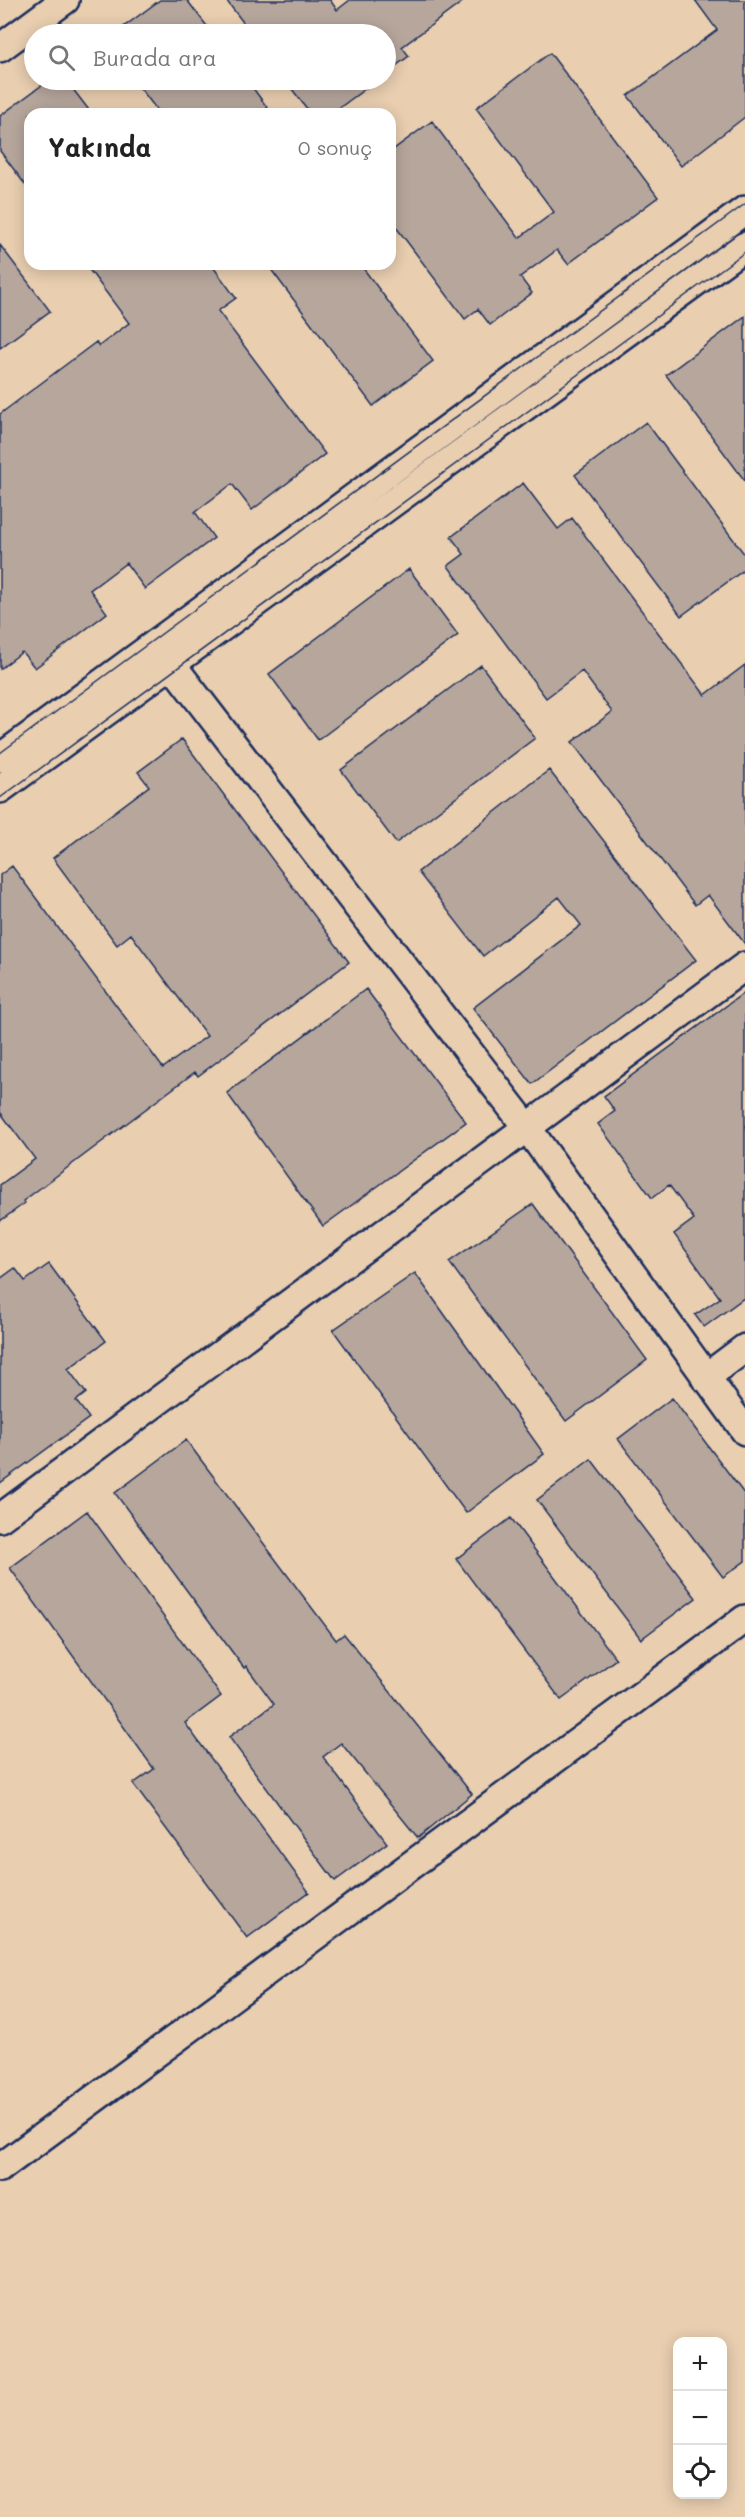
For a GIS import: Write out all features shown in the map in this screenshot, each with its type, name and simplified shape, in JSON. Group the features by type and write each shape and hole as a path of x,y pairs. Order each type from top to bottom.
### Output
{"street":[{"path":"32,24 65,0"},
{"path":"0,48 24,30"},
{"path":"0,789 164,653 745,210"},
{"path":"0,759 164,653 745,246"},
{"path":"164,653 526,1126 745,1431"},
{"path":"0,1518 526,1126 745,966"},
{"path":"705,1378 745,1348"},
{"path":"0,2168 745,1619"}],"building":[{"path":"160,0 187,0 205,24 128,24"},
{"path":"226,0 330,0 337,10 350,0 465,0 402,47 409,56 396,66 396,24 244,24"},
{"path":"695,0 745,0 745,117 681,166 628,96 717,30"},
{"path":"550,53 658,197 568,264 557,250 520,277 532,293 490,325 478,309 465,319 396,227 396,148 432,121 519,238 554,212 476,108"},
{"path":"35,90 74,90 87,108 24,108 24,183 0,151 0,116"},
{"path":"142,90 254,90 268,108 155,108"},
{"path":"293,90 363,90 339,108 306,108"},
{"path":"0,245 50,311 0,348"},
{"path":"89,270 215,270 236,298 218,311 325,454 252,510 232,484 195,512 214,538 145,589 126,563 90,590 107,613 35,668 22,652 0,669 0,414 96,342 99,346 129,323"},
{"path":"271,270 365,270 433,361 373,406"},
{"path":"745,316 745,481 666,375"},
{"path":"646,422 745,555 745,569 681,616 575,475"},
{"path":"523,483 558,529 572,518 705,695 745,665 745,944 708,895 695,905 572,742 612,712 582,671 546,698 448,566 464,554 451,537"},
{"path":"409,569 458,635 318,740 269,674"},
{"path":"481,665 535,738 396,843 341,770"},
{"path":"182,739 349,962 198,1076 195,1072 23,1201 25,1203 0,1221 0,1185 35,1159 0,1112 0,875 12,866 163,1068 207,1036 131,934 117,945 53,858 149,786 138,772"},
{"path":"549,770 696,960 532,1084 473,1008 581,925 559,897 483,956 418,872"},
{"path":"366,989 466,1122 323,1226 227,1093"},
{"path":"745,992 745,1297 704,1327 695,1315 720,1298 674,1234 694,1219 669,1185 652,1198 598,1124 615,1111 604,1096"},
{"path":"533,1204 647,1360 566,1421 449,1262"},
{"path":"49,1264 106,1341 68,1369 86,1393 76,1401 89,1418 0,1483 0,1279 15,1268 25,1281"},
{"path":"415,1273 544,1454 466,1513 333,1330"},
{"path":"672,1398 745,1495 745,1561 723,1577 618,1439"},
{"path":"186,1440 336,1640 344,1634 472,1794 418,1838 341,1743 323,1757 387,1843 335,1881 229,1737 274,1704 246,1666 244,1668 115,1493"},
{"path":"591,1459 696,1598 641,1639 537,1500"},
{"path":"87,1511 221,1696 185,1723 309,1892 247,1938 133,1784 154,1769 10,1568"},
{"path":"511,1518 616,1659 561,1700 456,1559"}],"tram line":[{"path":"0,753 745,204"},
{"path":"0,798 745,252"}]}
